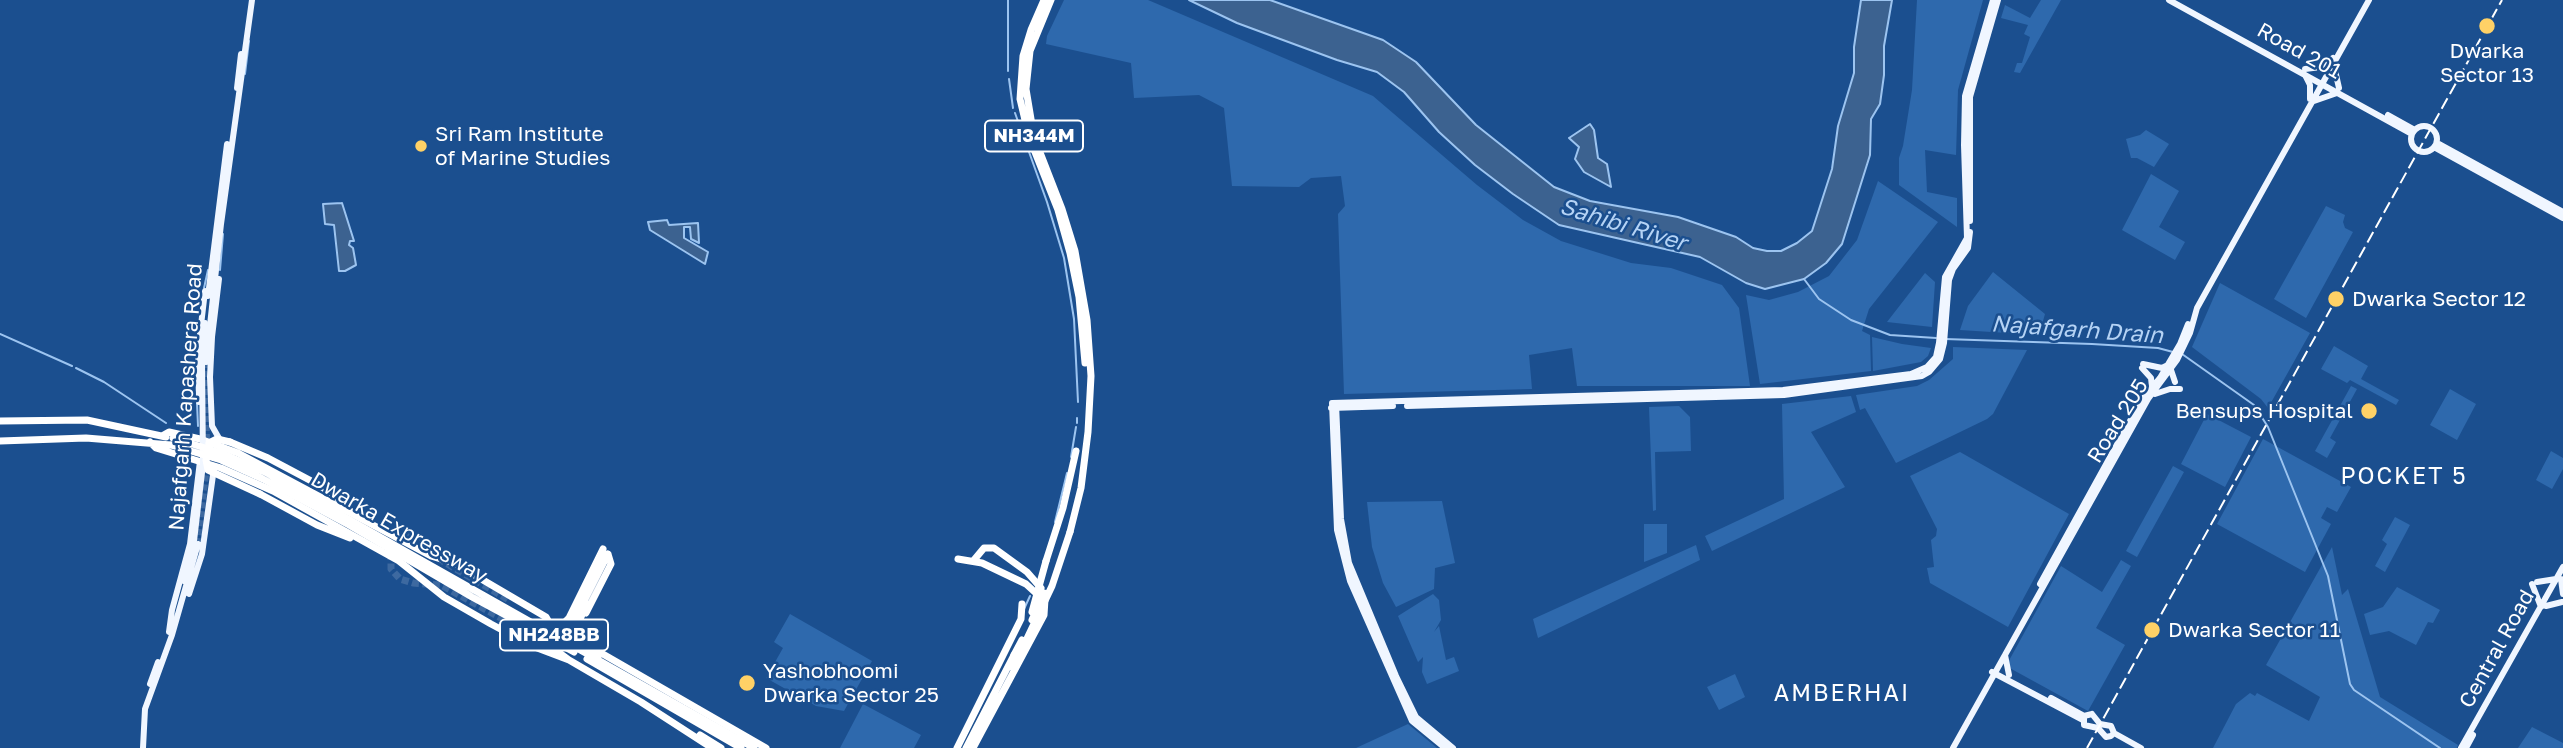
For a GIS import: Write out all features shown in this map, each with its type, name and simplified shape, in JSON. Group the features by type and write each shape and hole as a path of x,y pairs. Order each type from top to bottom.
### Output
{"highway":[{"name":"NH344M","path":"970,748 1030,626 1060,551 1081,460 1086,377 1077,272 1058,210 1029,137 1020,99 1023,56 1044,0"},
{"name":"NH344M","path":"970,748 1052,586 1070,532 1081,488 1087,446 1091,376 1087,320 1062,209 1034,137 1026,96 1030,51 1051,0"},
{"path":"1026,96 1037,133 1043,143"},
{"name":"Dwarka Expressway","path":"0,421 86,420 162,436 229,463 349,525 741,748"},
{"path":"162,436 169,432 228,445 268,458 335,495 346,504 352,514"},
{"name":"Dwarka Expressway","path":"0,441 86,438 172,441 220,453 265,472 754,748"},
{"path":"365,542 317,525 208,470 206,460 209,443 218,439 352,514 431,555 454,563 547,617 550,624"},
{"path":"150,442 156,448 240,475 274,491 409,567 433,588 532,646 580,663 631,691 721,748"},
{"path":"1030,626 1041,575 1063,508 1076,452"},
{"path":"325,521 334,504"},
{"path":"970,748 1046,611 1044,595 1037,583 1005,554 995,548 984,548 974,561"},
{"path":"550,624 558,626 566,622 606,551"},
{"path":"569,631 606,551"},
{"path":"606,551 611,564 584,619 582,631 587,641 618,662 766,748"},
{"path":"958,559 982,563 1034,590 1046,611"},
{"path":"509,600 618,662"},
{"path":"587,604 579,624 580,636 600,660"},
{"path":"957,748 1021,616 1022,604"},
{"path":"508,622 542,640 712,748"},
{"name":"Dwarka Expressway","path":"693,720 697,727 732,748"}],"main road":[{"path":"206,362 214,265 250,0"},
{"path":"1942,331 1949,280 1971,240 1973,205 1968,146 1970,91 1996,0"},
{"path":"1337,406 1783,390 1920,371 1936,358 1942,343 1945,277 1967,237 1965,96 1996,0"},
{"name":"Road 201","path":"2169,0 2304,71"},
{"name":"Road 201","path":"2178,0 2413,132"},
{"name":"Road 205","path":"1951,748 2148,400 2170,367 2197,308 2367,0"},
{"path":"2334,59 2339,90 2311,101 2304,71 2321,67 2334,59"},
{"name":"Road 205","path":"2182,345 2193,310 2296,119 2311,101"},
{"path":"2420,126 2430,127 2436,134 2435,145 2428,151 2418,150 2412,143 2413,132 2420,126"},
{"path":"2435,145 2563,212"},
{"path":"2435,145 2563,218"},
{"path":"200,439 198,351 205,290 214,265"},
{"path":"214,265 219,285 211,364 212,426 216,435 228,445"},
{"name":"Najafgarh Kapashera Road","path":"143,732 141,709 169,632 194,541 203,464 202,362 214,265"},
{"path":"2151,388 2152,381 2143,366 2170,367 2175,382"},
{"name":"Road 205","path":"1951,748 2141,401 2170,367"},
{"path":"2148,400 2161,392 2180,389"},
{"path":"1337,406 1337,530 1350,581 1412,721 1445,748"},
{"path":"1337,406 1340,519 1349,563 1416,718 1453,748"},
{"path":"169,632 172,610 190,544 200,461"},
{"path":"181,605 188,596 202,554 214,466"},
{"path":"142,748 146,704 181,605 198,544"},
{"name":"Central Road","path":"2464,748 2560,577 2563,567"},
{"path":"2562,602 2543,606 2534,583 2560,577 2563,594"},
{"path":"2005,655 2009,677"},
{"path":"1994,670 2083,718 2086,727 2098,728 2103,736 2110,737 2113,734"},
{"path":"1987,687 2009,677"},
{"path":"2083,718 2093,715 2099,724 2111,726 2113,734 2135,748"},
{"path":"2113,734 2141,748"}],"shaded area":[{"path":"1064,0 1148,0 1373,96 1477,185 1523,220 1561,241 1631,263 1671,268 1722,285 1739,308 1750,386 1577,386 1572,348 1529,355 1532,389 1344,394 1338,214 1345,206 1341,176 1311,178 1299,187 1232,186 1224,108 1199,95 1134,98 1131,63 1046,44 1047,36"},
{"path":"1917,0 1983,0 1958,90 1956,155 1925,150 1927,192 1957,198 1957,227 1899,185 1899,158 1912,90"},
{"path":"2041,0 2061,0 2020,73 2014,72 2017,63 2022,63 2030,37 2024,34 2028,25 2001,18 2005,5 2030,18"},
{"path":"2146,130 2169,144 2154,167 2137,158 2131,158 2126,139"},
{"path":"2151,174 2179,191 2159,227 2185,242 2175,260 2122,230"},
{"path":"1878,181 1938,222 1869,309 1862,331 1870,335 1871,371 1760,384 1746,295 1769,300 1798,292 1829,276 1857,240"},
{"path":"2326,206 2345,215 2345,228 2353,232 2306,318 2274,299"},
{"path":"1993,272 2045,314 2039,335 1960,330 1968,306"},
{"path":"1925,273 1935,282 1932,327 1887,322"},
{"path":"2220,283 2310,333 2268,408 2261,399 2192,347"},
{"path":"1872,337 1931,348 1928,356 1921,362 1873,371"},
{"path":"2334,346 2368,366 2361,379 2399,400 2396,405 2350,380 2347,383 2321,369"},
{"path":"1953,347 2027,350 1993,414 1896,463 1865,408 1860,410 1856,395 1917,386 1929,380 1953,359"},
{"path":"2351,386 2357,389 2330,438 2336,442 2327,458 2315,451"},
{"path":"2450,389 2476,404 2457,440 2430,425"},
{"path":"1851,396 1856,412 1811,432 1845,487 1712,551 1705,536 1784,499 1782,404"},
{"path":"1679,406 1690,417 1691,451 1655,452 1656,510 1653,511 1649,407"},
{"path":"2207,414 2251,437 2225,487 2181,464"},
{"path":"2263,439 2351,487 2337,512 2327,507 2321,518 2331,524 2305,572 2217,524"},
{"path":"2551,451 2563,458 2563,469 2552,489 2536,480"},
{"path":"1960,452 2069,514 2008,627 1930,583 1927,568 1934,567 1931,540 1936,536 1937,529 1910,476"},
{"path":"2173,466 2184,472 2137,557 2126,551"},
{"path":"1442,501 1455,563 1435,568 1434,589 1396,607 1383,583 1372,547 1367,502"},
{"path":"2395,517 2410,525 2385,572 2375,566 2387,544 2382,540"},
{"path":"1644,524 1667,524 1667,553 1644,562"},
{"path":"1696,545 1700,560 1538,638 1533,619"},
{"path":"2332,547 2342,595 2348,589 2380,697 2458,745 2457,748 2213,748 2236,704 2250,693 2255,696 2257,693 2309,721 2320,697 2266,665"},
{"path":"2121,560 2131,566 2096,628 2125,645 2088,711 2006,666 2061,566 2102,592"},
{"path":"2397,587 2440,610 2433,623 2428,622 2416,645 2389,631 2370,635 2364,614 2383,607"},
{"path":"1433,594 1439,600 1441,620 1434,632 1439,626 1446,660 1454,657 1459,671 1427,684 1422,672 1423,657 1418,662 1398,616"},
{"path":"790,614 872,661 844,711 816,706 766,678 783,648 774,642"},
{"path":"1735,674 1745,697 1719,710 1707,687"},
{"path":"863,704 921,735 914,748 840,748"},
{"path":"1408,724 1437,748 1356,748"},
{"path":"2532,727 2563,743 2563,748 2518,748"}],"water":[{"name":"Sahibi River","path":"1189,0 1270,0 1383,40 1416,62 1476,125 1554,187 1590,201 1678,217 1736,237 1753,248 1781,251 1812,231 1832,169 1838,126 1854,73 1854,47 1861,0 1892,0 1884,46 1880,104 1871,119 1870,155 1842,244 1826,263 1804,279 1765,289 1746,283 1700,257 1559,225 1475,165 1439,132 1404,92 1377,72 1237,23"},
{"path":"1590,124 1594,130 1598,158 1607,164 1611,187 1584,172 1575,159 1579,147 1569,138"},
{"path":"342,203 354,241 350,241 349,245 353,248 356,265 339,271 334,225 325,224 323,204"},
{"path":"667,220 669,225 698,223 699,243 691,239 690,227 684,227 684,238 708,252 705,264 650,230 648,222"}],"waterway":[{"path":"1008,0 1008,71"},
{"path":"245,74 249,41"},
{"path":"1009,79 1013,108"},
{"path":"1015,113 1064,258 1074,319 1078,402"},
{"path":"220,270 223,234"},
{"path":"204,288 208,270"},
{"name":"Najafgarh Drain","path":"1804,279 1819,299 1851,320 1890,335 1936,338"},
{"path":"0,334 72,366"},
{"name":"Najafgarh Drain","path":"1945,339 2092,344 2158,348 2173,352"},
{"name":"Najafgarh Drain","path":"2182,354 2254,405 2268,427 2328,576 2350,684 2354,690 2440,748"},
{"path":"76,368 104,382 166,423"},
{"path":"197,403 198,426"},
{"path":"1077,418 1077,423"},
{"path":"1071,457 1076,427"},
{"path":"1055,522 1067,473"},
{"path":"1024,609 1030,596"}],"tunnel":[{"path":"206,362 207,444"},
{"path":"198,544 207,466"},
{"path":"397,542 408,537 424,538 444,562 509,600"},
{"path":"391,553 391,569 400,579 441,585 508,622"},
{"path":"499,622 544,646 557,645 569,631"}],"railway":[{"path":"2087,748 2502,0"}],"place":[{"name":"Dwarka Sector 13","path":"2487,26"},
{"name":"Sri Ram Institute of Marine Studies","path":"421,146"},
{"name":"Dwarka Sector 12","path":"2336,299"},
{"name":"Bensups Hospital","path":"2369,411"},
{"name":"Dwarka Sector 11","path":"2152,630"},
{"name":"Yashobhoomi Dwarka Sector 25","path":"747,683"}],"district":[{"name":"POCKET 5","path":"2404,477"},
{"name":"AMBERHAI","path":"1842,694"}]}
